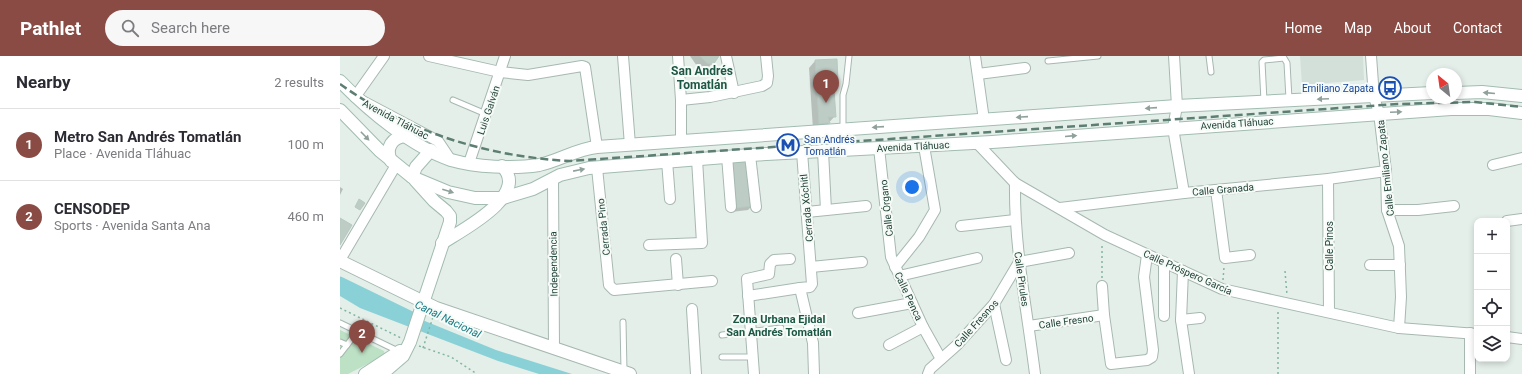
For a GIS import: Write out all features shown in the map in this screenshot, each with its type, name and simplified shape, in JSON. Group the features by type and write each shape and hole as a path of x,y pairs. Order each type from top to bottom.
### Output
{"main road":[{"name":"Avenida Tláhuac","path":"340,81 355,97 406,136 450,160 502,166 539,164 581,149 597,147 1177,106 1426,94"},
{"path":"1462,93 1482,92 1522,96"},
{"name":"Avenida Tláhuac","path":"340,110 394,163 412,177 448,192 475,198 503,198 533,189 572,171 697,158 977,143 1379,113 1470,108 1522,113"},
{"path":"902,126 904,147"},
{"path":"394,163 389,152 391,144 397,138 406,136"},
{"path":"382,374 402,352 413,336 450,222 450,216 412,177 416,167 431,150"},
{"path":"442,243 493,208 503,198 508,190 509,180 507,173 502,166"},
{"path":"340,261 423,306 627,373"},
{"path":"365,374 402,352"}],"street":[{"path":"355,97 384,56"},
{"path":"429,56 500,72 528,75 582,66 586,71 597,147"},
{"name":"Luis Galván","path":"469,163 505,56"},
{"path":"623,56 630,145"},
{"path":"678,56 681,100 681,141"},
{"path":"726,56 734,93"},
{"path":"681,100 734,93 762,86 767,82 768,76 766,56"},
{"path":"975,56 984,120"},
{"path":"1174,56 1177,106 1173,128 1184,192"},
{"name":"Calle Emiliano Zapata","path":"1371,56 1374,96 1379,113 1386,171 1387,210 1398,246 1400,265 1401,297 1399,328"},
{"path":"978,74 1025,68"},
{"name":"Avenida Tláhuac","path":"355,97 438,141 450,160"},
{"name":"Calle Próspero García","path":"977,143 1015,183 1105,235 1222,289 1399,328 1473,334"},
{"name":"Calle Penca","path":"924,146 935,210 919,237 895,267 923,327 941,359"},
{"name":"Calle Órgano","path":"879,148 889,238 895,267"},
{"path":"823,151 826,210"},
{"name":"Cerrada Xóchitl","path":"800,288 812,286 802,152"},
{"path":"750,155 756,207"},
{"path":"727,156 731,207"},
{"path":"649,245 702,242 697,158"},
{"path":"1493,165 1522,158"},
{"path":"668,161 670,199"},
{"path":"340,261 394,163"},
{"name":"Cerrada Pino","path":"598,168 609,285 614,290 678,284"},
{"name":"Calle Granada","path":"1060,208 1184,192 1328,180 1386,171"},
{"name":"Independencia","path":"553,179 554,348"},
{"name":"Calle Pinos","path":"1328,180 1329,312"},
{"name":"Calle Pirules","path":"1015,183 1015,220 1019,262 1036,374"},
{"path":"1216,190 1225,258 1250,255"},
{"path":"807,212 866,206"},
{"path":"1387,210 1418,210 1454,206"},
{"path":"1510,221 1522,219"},
{"path":"960,226 1015,220"},
{"path":"1019,262 1069,253"},
{"path":"1102,286 1104,316 1111,369 1147,360 1152,357 1154,350 1144,277 1147,255"},
{"path":"754,374 748,279 768,275 770,264 774,260 790,258"},
{"path":"900,276 977,258"},
{"path":"676,259 678,284 712,281"},
{"path":"811,265 862,262"},
{"name":"Calle Fresnos","path":"928,374 930,369 957,345 994,304 1019,262"},
{"path":"1164,262 1164,316"},
{"path":"1370,265 1400,265"},
{"path":"1183,271 1181,320 1189,374"},
{"path":"748,296 800,288 813,343 814,374"},
{"path":"858,313 912,303"},
{"path":"994,304 1006,360"},
{"path":"692,309 696,374"},
{"name":"Calle Fresno","path":"1029,326 1104,316"},
{"path":"1181,320 1200,318"},
{"path":"889,345 923,327"},
{"path":"1470,374 1473,334"},
{"path":"1510,337 1522,339"}],"lane":[{"path":"843,130 843,95 846,84 849,56"},
{"path":"1048,61 1098,56"},
{"path":"1208,56 1210,72"},
{"path":"1265,102 1262,62 1264,60 1284,58 1287,63 1289,100"},
{"path":"453,100 486,114"},
{"path":"340,322 357,332 402,352"},
{"path":"624,322 627,373"},
{"path":"722,334 780,328"},
{"path":"340,354 357,332"},
{"path":"340,342 347,345"},
{"path":"722,356 753,357"}],"path":[{"path":"1102,286 1101,246 1105,235"},
{"path":"1222,289 1225,258"},
{"path":"1278,374 1285,271"},
{"path":"423,348 434,315"}],"shaded area":[{"path":"1300,56 1363,56 1364,80 1302,85"}],"green space":[{"path":"340,330 384,351 385,355 348,374 340,374"}],"water":[{"name":"Canal Nacional","path":"340,282 366,297 496,350 572,374 539,374 498,361 360,308 340,296"}],"building":[{"path":"700,56 719,56 713,65 707,63"},
{"path":"837,59 838,83 834,90 836,117 828,117 830,123 819,124 815,60"},
{"path":"749,156 753,206 735,208 731,157"},
{"path":"359,199 365,203 360,210 355,207"},
{"path":"340,218 352,225 340,245"}],"waterway":[{"name":"Canal Nacional","path":"340,281 416,318"}],"railway":[{"path":"340,84 393,116 450,139 479,148 509,154 540,159 570,161 1398,104 1475,102 1522,107"}],"place":[{"name":"Emiliano Zapata","path":"1390,88"},
{"name":"Metro San Andrés Tomatlán","path":"826,103"},
{"name":"San Andrés Tomatlán","path":"788,145"},
{"name":"CENSODEP","path":"362,353"}],"district":[{"name":"San Andrés Tomatlán","path":"702,78"},
{"name":"Zona Urbana Ejidal San Andrés Tomatlán","path":"779,325"}]}
